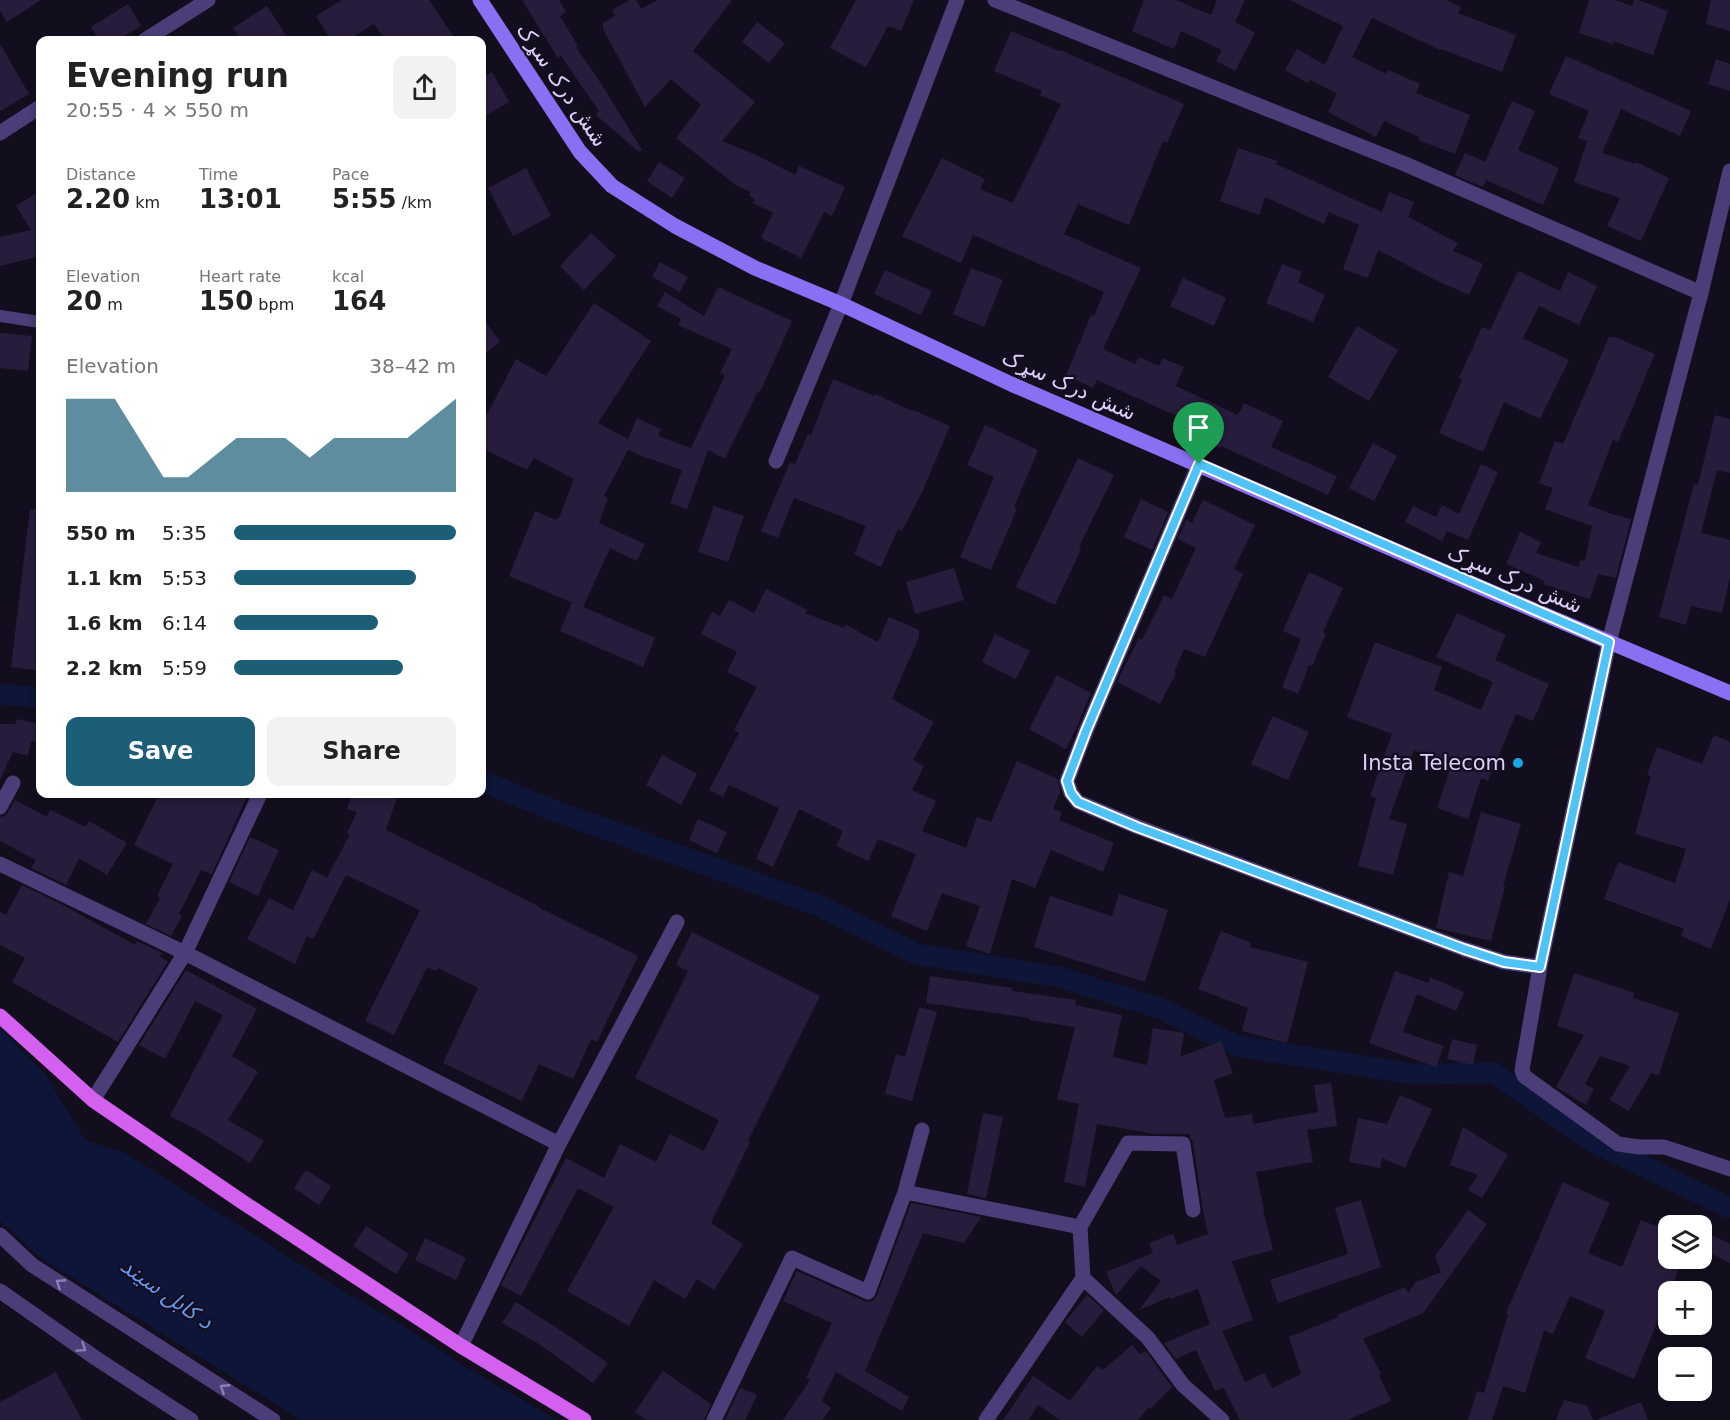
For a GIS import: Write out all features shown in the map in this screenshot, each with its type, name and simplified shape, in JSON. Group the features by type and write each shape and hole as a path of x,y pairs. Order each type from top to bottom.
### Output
{"main road":[{"name":"شش درک سړک","path":"480,0 580,152 612,186 675,226 755,268 841,304 1011,384 1730,693"},
{"path":"0,1016 93,1100 461,1346 584,1420"}],"street":[{"path":"151,36 208,0"},
{"path":"776,461 841,304 957,0"},
{"path":"995,0 1405,164 1701,293"},
{"path":"0,133 36,110"},
{"path":"1730,171 1701,293 1609,642 1540,967 1522,1066 1524,1076 1618,1144 1664,1147 1730,1169"},
{"path":"1199,464 1086,731 1067,781 1071,793 1078,802 1137,827 1464,949 1504,962 1540,967"},
{"path":"0,807 13,783"},
{"path":"93,1100 185,953 258,798"},
{"path":"0,864 185,953 559,1144"},
{"path":"461,1346 559,1144 677,922"},
{"path":"714,1420 792,1258 868,1292 905,1192 922,1130"},
{"path":"986,1420 1083,1278 1080,1227 1128,1143 1183,1144 1193,1210"},
{"path":"905,1192 1080,1227"},
{"path":"0,1235 32,1265 273,1420"},
{"path":"1083,1278 1148,1338 1183,1385 1222,1420"},
{"path":"0,1291 97,1359 191,1420"}],"lane":[{"path":"0,316 36,321"}],"water":[{"name":"د کابل سيند","path":"0,1028 45,1074 85,1140 125,1153 333,1285 557,1420 301,1420 41,1258 0,1221"}],"building":[{"path":"0,0 41,0 7,22 0,11"},
{"path":"342,0 429,0 453,36 382,36 374,24 354,36 328,36 316,16"},
{"path":"522,0 559,0 566,12 560,16 578,46 576,47 642,150 639,152 596,115 599,111 561,56 558,58"},
{"path":"630,0 636,0 641,9 658,0 732,0 693,51 755,102 722,141 795,175 799,166 845,187 832,216 824,212 801,258 761,238 773,213 753,203 755,200 749,195 751,192 737,186 676,138 701,105 671,79 645,107 603,29 603,23 615,16 612,10"},
{"path":"856,0 914,0 901,31 888,26 866,67 830,48"},
{"path":"1144,0 1176,0 1211,15 1217,0 1245,0 1235,22 1255,33 1235,71 1216,61 1222,50 1181,31 1174,49 1132,31"},
{"path":"1290,0 1446,0 1461,7 1458,13 1516,35 1502,72 1440,50 1372,18 1352,57 1386,74 1388,70 1420,84 1416,93 1470,115 1455,154 1418,140 1419,137 1384,121 1376,137 1328,112 1337,93 1310,80 1308,83 1285,70 1297,49 1325,65 1343,26"},
{"path":"1589,0 1615,0 1632,6 1634,0 1638,0 1668,11 1653,55 1613,41 1613,44 1579,33"},
{"path":"1711,0 1730,0 1730,31 1706,24"},
{"path":"128,4 141,26 125,36 97,36 91,27"},
{"path":"267,6 286,36 238,36 233,28"},
{"path":"757,22 785,43 769,63 742,42"},
{"path":"1011,31 1184,104 1167,143 1163,141 1129,225 1078,204 1064,234 1141,268 1103,349 1135,364 1139,357 1159,366 1162,358 1184,367 1176,386 1238,415 1244,403 1283,421 1271,447 1337,476 1328,495 1175,427 1179,417 1097,380 1093,388 1066,375 1091,315 1094,316 1104,292 973,235 961,263 902,236 942,158 985,179 980,189 1013,203 1061,104 1040,95 1042,91 994,71"},
{"path":"0,44 29,94 0,111"},
{"path":"1566,56 1691,111 1680,136 1621,109 1602,153 1635,164 1636,162 1669,178 1641,241 1607,226 1620,198 1574,182 1587,141 1578,138 1589,111 1549,94"},
{"path":"1716,59 1730,64 1730,91 1708,84"},
{"path":"492,72 509,102 486,116 486,76"},
{"path":"1512,101 1535,111 1518,150 1559,168 1543,205 1486,180 1483,187 1455,175 1465,153 1485,162"},
{"path":"1238,148 1277,161 1276,164 1382,212 1389,192 1414,202 1408,217 1458,243 1453,251 1483,264 1469,295 1378,250 1368,278 1343,269 1359,225 1329,212 1324,224 1265,197 1259,215 1220,201"},
{"path":"659,162 685,178 672,198 647,181"},
{"path":"526,168 551,216 513,236 488,188"},
{"path":"36,194 36,257 0,266 0,237 31,230 16,206"},
{"path":"591,233 616,256 584,290 560,266"},
{"path":"660,262 688,277 680,292 652,277"},
{"path":"1282,264 1302,272 1298,282 1325,295 1313,322 1266,303"},
{"path":"971,268 1003,280 984,327 953,314"},
{"path":"885,270 932,291 921,315 874,294"},
{"path":"1518,271 1560,291 1568,272 1597,286 1579,325 1539,306 1523,338 1569,360 1540,419 1504,402 1483,452 1439,433 1462,380 1459,378 1482,327 1490,330"},
{"path":"1183,278 1226,298 1214,326 1170,306"},
{"path":"718,287 792,321 760,392 758,391 725,459 708,450 687,509 670,503 682,470 628,450 604,496 608,498 599,523 645,544 637,561 610,548 583,607 509,576 535,511 556,520 557,517 559,518 574,479 534,458 527,470 486,450 486,416 516,359 546,376 594,303 651,341 598,423 628,439 637,418 661,429 658,436 691,448 725,375 720,373 732,349 678,325 681,319 657,306 665,292 704,316"},
{"path":"486,323 500,342 486,353"},
{"path":"1357,326 1398,350 1369,401 1328,377"},
{"path":"0,333 32,336 28,371 0,368"},
{"path":"1609,337 1615,337 1655,354 1618,442 1613,440 1588,505 1631,519 1616,578 1598,574 1590,599 1543,584 1545,581 1506,564 1520,532 1541,542 1536,553 1578,567 1581,560 1585,561 1592,526 1545,509 1553,488 1539,483 1555,441 1563,444"},
{"path":"833,379 950,426 923,490 902,531 898,529 881,567 854,554 866,526 794,498 778,538 761,531 790,462 795,464 808,434 811,435"},
{"path":"1715,415 1730,419 1730,473 1717,470 1701,533 1730,540 1730,577 1722,613 1691,606 1686,625 1659,617 1694,484 1698,485"},
{"path":"985,425 1038,450 1014,507 1017,509 991,570 960,557 994,477 967,465"},
{"path":"1373,443 1397,456 1374,501 1349,488"},
{"path":"1078,458 1114,475 1079,547 1081,549 1055,605 1016,587"},
{"path":"1481,464 1498,472 1468,540 1447,531 1442,541 1405,522 1413,506 1436,517 1442,505 1459,514"},
{"path":"1141,499 1168,512 1152,550 1124,537"},
{"path":"1203,500 1255,525 1234,569 1243,574 1205,657 1184,649 1174,672 1176,673 1160,704 1117,682 1139,638 1142,640 1164,595 1172,599 1196,548 1178,539 1186,520 1192,523"},
{"path":"714,506 744,516 728,562 698,552"},
{"path":"30,509 36,509 36,670 11,667"},
{"path":"954,568 964,600 915,614 906,582"},
{"path":"1309,572 1343,588 1323,632 1326,634 1312,666 1309,665 1298,694 1282,687 1301,639 1283,631"},
{"path":"766,589 807,610 805,613 844,628 846,625 878,642 889,617 919,630 919,637 892,699 934,722 913,760 924,766 912,790 936,801 922,831 966,848 977,817 991,822 1017,761 1058,779 1060,792 1053,809 1062,812 1059,820 1114,843 1103,872 1051,850 1035,888 1012,879 990,954 966,946 980,906 942,893 927,931 891,916 916,854 878,839 868,861 836,846 843,831 799,809 773,867 756,859 779,808 729,785 723,797 709,790 739,733 734,730 757,687 727,672 737,652 701,634 712,612 720,616 729,600 754,613"},
{"path":"572,602 655,638 643,667 560,631"},
{"path":"1457,613 1506,635 1495,660 1549,684 1533,721 1516,714 1488,781 1481,778 1468,819 1437,808 1451,766 1414,750 1389,819 1407,824 1393,875 1358,866 1376,798 1370,796 1392,734 1347,717 1375,642 1442,667 1434,690 1481,710 1493,682 1436,657"},
{"path":"995,634 1030,651 1016,679 982,662"},
{"path":"1057,675 1091,693 1066,749 1029,729"},
{"path":"1273,716 1309,732 1288,780 1251,764"},
{"path":"17,719 36,723 36,742 31,741 28,756 13,752 0,780 0,724 15,724"},
{"path":"1714,735 1730,742 1730,899 1711,949 1681,936 1684,929 1604,899 1618,862 1675,883 1686,849 1635,834 1651,776 1647,775 1657,747 1702,764"},
{"path":"662,755 697,774 681,805 646,785"},
{"path":"157,798 246,798 212,874 201,870 179,914 182,916 171,936 146,924 160,898 157,896 173,864 134,845"},
{"path":"351,798 397,798 386,830 638,956 597,1042 591,1039 573,1079 539,1064 522,1101 443,1063 478,988 438,968 436,971 427,967 394,1035 365,1021 420,910 346,875 313,939 307,936 295,964 247,939 269,898 293,910 312,870 327,878 350,834 347,833 357,812 347,809"},
{"path":"15,800 47,817 50,810 86,827 89,821 127,843 107,875 79,858 66,885 31,868 36,860 0,841 0,817 5,816"},
{"path":"1481,812 1521,824 1503,886 1505,886 1491,941 1436,928 1449,872 1463,876"},
{"path":"698,819 727,832 717,853 689,840"},
{"path":"250,837 279,850 258,896 229,882"},
{"path":"22,885 135,945 137,941 162,953 160,957 168,961 118,1042 12,982 25,958 0,945 0,912 6,915"},
{"path":"1119,894 1168,910 1145,982 1034,947 1050,896 1112,916"},
{"path":"1221,931 1251,943 1250,947 1308,962 1287,1043 1242,1031 1248,1008 1198,989"},
{"path":"692,932 820,996 748,1141 750,1142 711,1223 743,1244 714,1290 697,1279 685,1299 654,1280 629,1326 567,1291 614,1207 578,1188 521,1296 501,1285 566,1158 604,1178 620,1144 656,1162 670,1134 704,1151 719,1120 635,1078 688,971 676,965"},
{"path":"186,970 257,1009 232,1056 258,1072 228,1120 264,1141 250,1163 194,1128 170,1116 223,1015 195,1001 165,1059 139,1045"},
{"path":"1395,971 1428,983 1430,977 1464,992 1456,1011 1417,994 1403,1032 1444,1046 1436,1067 1369,1043"},
{"path":"1574,973 1634,993 1633,998 1679,1013 1659,1075 1651,1073 1629,1111 1610,1100 1630,1066 1600,1056 1585,1084 1594,1089 1586,1105 1556,1087 1584,1035 1557,1026"},
{"path":"930,976 1076,1000 1075,1005 1122,1015 1113,1057 1147,1065 1153,1028 1184,1033 1180,1057 1221,1041 1233,1073 1214,1080 1225,1118 1252,1114 1253,1124 1318,1112 1314,1085 1331,1083 1337,1126 1307,1130 1313,1162 1256,1172 1273,1250 1232,1261 1253,1320 1222,1331 1245,1382 1264,1373 1272,1388 1301,1374 1289,1337 1405,1287 1408,1293 1416,1282 1441,1272 1435,1256 1468,1210 1487,1224 1423,1313 1363,1339 1381,1374 1379,1375 1391,1401 1347,1420 1240,1420 1223,1387 1215,1391 1196,1350 1176,1359 1164,1343 1210,1324 1198,1289 1170,1299 1170,1297 1139,1310 1161,1281 1141,1266 1116,1295 1106,1272 1153,1253 1149,1243 1173,1234 1177,1245 1208,1234 1193,1143 1189,1134 1155,1134 1097,1124 1085,1187 1064,1182 1079,1104 1057,1099 1075,1027 926,1003"},
{"path":"919,1007 937,1012 912,1101 885,1094 896,1054 905,1057"},
{"path":"1452,1039 1477,1045 1473,1065 1447,1059"},
{"path":"1400,1095 1432,1109 1405,1168 1382,1158 1380,1168 1349,1162 1358,1118 1387,1124"},
{"path":"983,1113 1003,1117 986,1198 967,1194"},
{"path":"1463,1127 1508,1155 1482,1198 1468,1190 1478,1175 1450,1165"},
{"path":"306,1170 331,1186 319,1205 294,1188"},
{"path":"1563,1182 1610,1203 1588,1253 1622,1267 1641,1220 1658,1227 1658,1269 1679,1269 1674,1281 1658,1281 1658,1320 1634,1379 1585,1358 1605,1311 1570,1296 1553,1334 1544,1330 1525,1393 1503,1386 1492,1420 1468,1420 1477,1391 1484,1393 1508,1315 1506,1313"},
{"path":"1361,1200 1381,1267 1278,1303 1270,1280 1348,1254 1335,1208"},
{"path":"911,1203 981,1217 964,1243 923,1233 865,1371 909,1397 902,1411 836,1372 822,1401 831,1408 822,1420 783,1420 810,1380 806,1378 832,1323 783,1301 797,1271 864,1301 874,1300"},
{"path":"366,1226 409,1254 396,1274 353,1246"},
{"path":"1712,1235 1730,1244 1730,1263 1712,1254"},
{"path":"425,1238 466,1258 456,1280 415,1260"},
{"path":"1087,1295 1104,1310 1082,1337 1065,1322"},
{"path":"516,1302 608,1363 593,1383 539,1344 502,1323"},
{"path":"1132,1345 1140,1354 1146,1351 1172,1387 1138,1420 1060,1420 1038,1405 1028,1420 1003,1420 1033,1376 1070,1401 1097,1366 1103,1370"},
{"path":"663,1371 711,1404 704,1420 647,1420 635,1412"},
{"path":"56,1372 82,1420 0,1420 0,1402"},
{"path":"740,1388 757,1395 745,1420 725,1420"},
{"path":"1564,1400 1587,1406 1593,1420 1556,1420"},
{"path":"1641,1402 1648,1420 1598,1420 1598,1419"}],"waterway":[{"path":"0,694 36,698"},
{"path":"486,783 547,808 817,905 917,954 1059,977 1159,1008 1237,1046 1413,1074 1494,1073 1593,1142 1730,1208"}],"place":[{"name":"Insta Telecom","path":"1518,763"}],"route":[{"path":"1199,464 1609,642 1540,967 1504,962 1464,949 1137,827 1078,802 1071,793 1067,781 1086,731 1199,464"}]}
